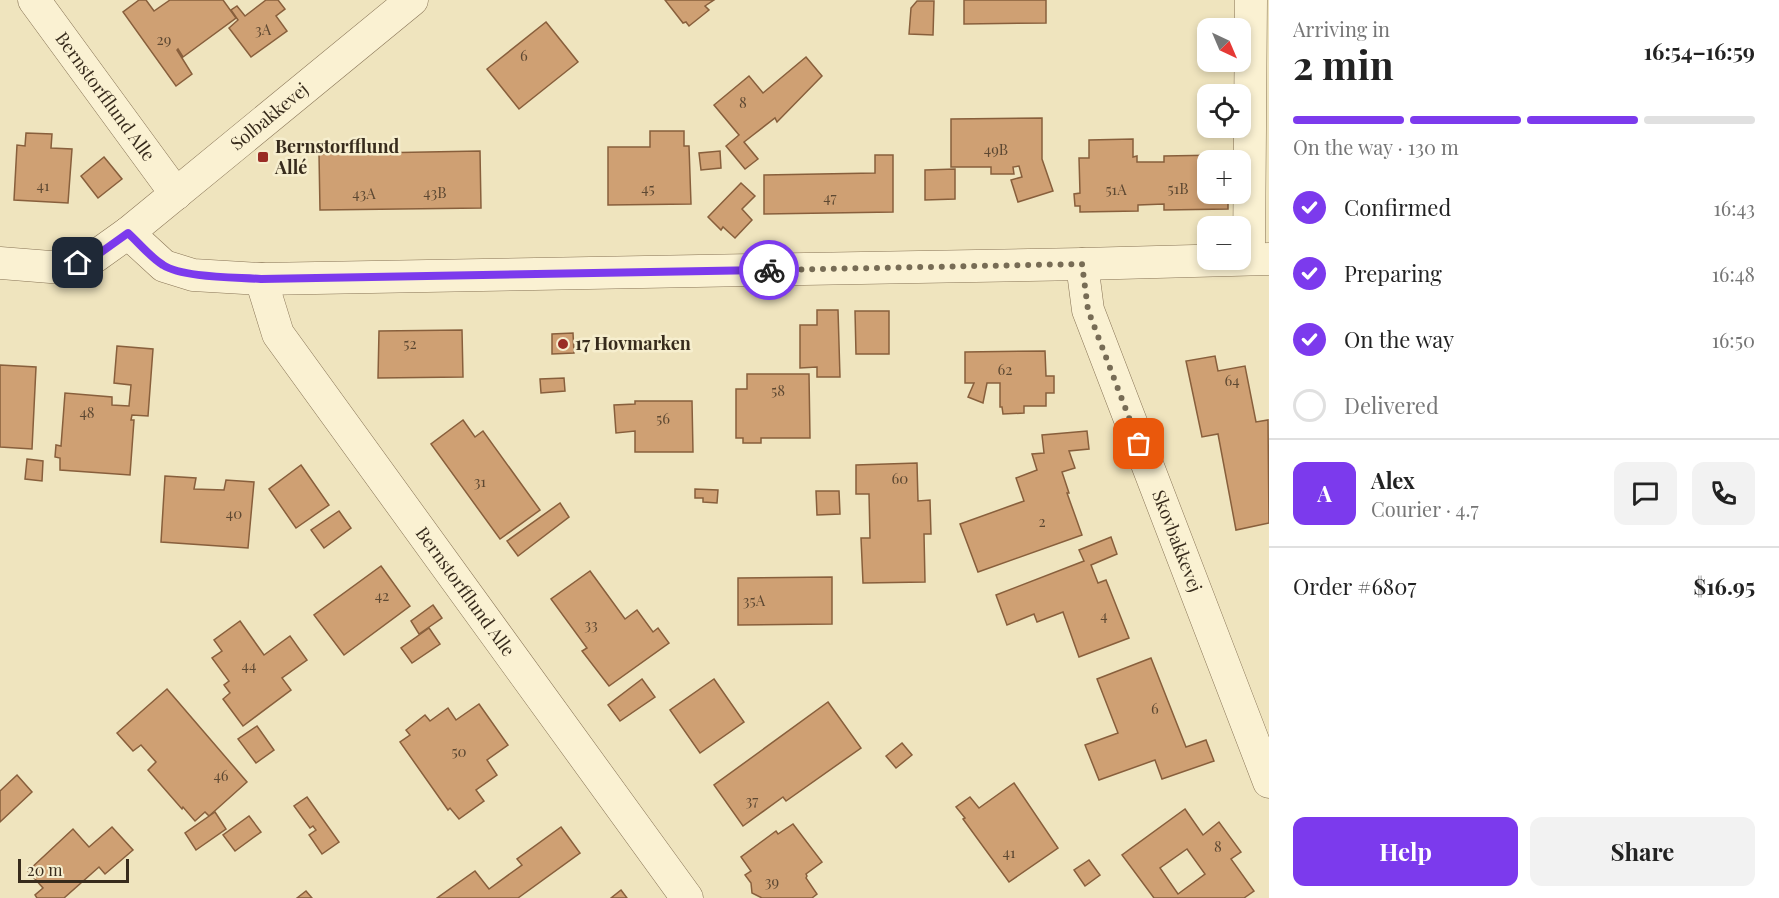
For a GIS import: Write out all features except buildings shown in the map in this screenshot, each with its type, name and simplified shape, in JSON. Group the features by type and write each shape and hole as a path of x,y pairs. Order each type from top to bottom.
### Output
{"street":[{"name":"Bernstorfflund Alle","path":"34,0 176,194"},
{"name":"Solbakkevej","path":"0,263 63,268 93,258 128,233 412,0"},
{"path":"128,233 164,266 193,275 261,279 1259,259 1251,0"},
{"name":"Skovbakkevej","path":"1082,264 1088,310 1269,782"},
{"name":"Bernstorfflund Alle","path":"261,279 278,334 687,898"}],"way so far":[{"path":"769,270 1082,264 1088,310 1139,444"}],"place":[{"name":"Bernstorfflund Allé","path":"263,157"},
{"name":"17 Hovmarken","path":"563,344"}],"route":[{"path":"78,263 93,258 128,233 164,266 193,275 261,279 769,270"}]}
